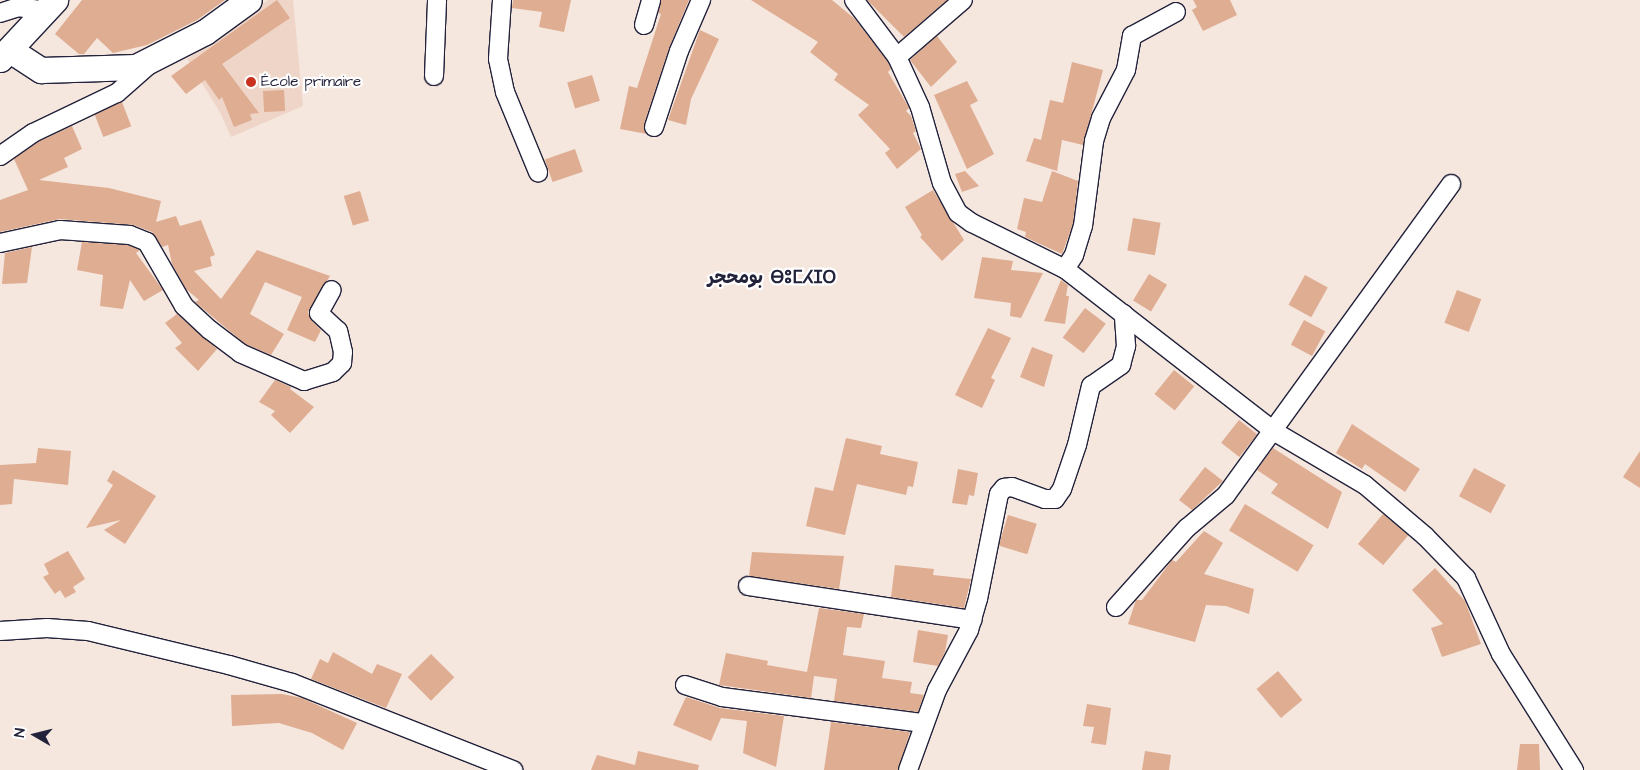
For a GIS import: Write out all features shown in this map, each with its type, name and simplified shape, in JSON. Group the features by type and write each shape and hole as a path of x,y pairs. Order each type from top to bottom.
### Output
{"street":[{"path":"50,5 5,54 42,70 126,69 156,57 205,32 248,0"},
{"path":"434,76 437,0"},
{"path":"502,0 498,59 505,92 538,172"},
{"path":"644,25 651,0"},
{"path":"654,127 679,51 701,0"},
{"path":"854,0 897,57 920,106 942,183 958,212 972,223 1065,270 1273,429 1365,485 1425,536 1466,578 1501,654 1574,770"},
{"path":"897,57 963,0"},
{"path":"0,13 18,7 50,5"},
{"path":"1065,270 1074,255 1083,226 1094,140 1101,118 1126,70 1132,36 1176,12"},
{"path":"0,156 33,134 117,93 137,78 156,57"},
{"path":"1116,607 1187,528 1226,495 1451,184"},
{"path":"0,243 60,230 130,235 147,242 184,306 210,330 240,353 304,381 333,372 342,363 343,352 338,331 319,314 332,290"},
{"path":"908,770 923,723 972,620 999,494 1004,488 1012,487 1045,499 1055,499 1062,489 1077,445 1091,386 1121,365 1126,346 1124,314"},
{"path":"748,586 972,620"},
{"path":"0,631 47,628 88,631 229,665 292,683 513,770"},
{"path":"685,685 722,697 923,723"}],"shaded area":[{"name":"École primaire","path":"268,0 293,0 303,106 231,137 221,114 187,59"}],"building":[{"path":"82,0 225,0 197,20 147,45 113,53 97,38 84,54 79,54 55,34"},
{"path":"277,0 290,18 222,64 259,113 250,114 252,120 234,127 222,97 219,100 205,80 186,94 171,76"},
{"path":"513,0 571,0 564,32 539,27 542,12 512,8"},
{"path":"661,0 689,0 669,48 644,124 647,134 620,129 629,86 637,88 661,14 658,13"},
{"path":"751,0 832,0 855,19 888,62 891,69 888,72 909,108 906,111 911,116 916,131 913,133 921,149 897,169 885,153 890,149 858,115 869,105 834,80 838,74 810,52 818,42"},
{"path":"867,0 947,0 904,37"},
{"path":"1193,0 1230,0 1237,15 1203,31 1192,10 1197,7"},
{"path":"700,30 719,39 691,99 686,125 668,120"},
{"path":"937,36 957,62 931,87 910,60"},
{"path":"1072,62 1103,70 1083,145 1062,140 1057,171 1026,161 1034,138 1041,140 1050,100 1063,103"},
{"path":"592,75 600,101 575,108 567,83"},
{"path":"967,81 978,101 970,105 994,154 967,169 934,95"},
{"path":"284,90 285,111 264,112 263,91"},
{"path":"122,102 131,126 103,137 94,113"},
{"path":"72,126 82,149 64,158 68,167 39,180 109,188 161,201 156,222 176,216 180,226 201,220 215,255 210,257 212,266 194,271 221,299 257,250 330,276 308,312 311,320 321,330 315,342 287,330 302,297 265,282 250,314 284,334 271,355 245,344 195,302 199,300 186,289 172,264 168,245 162,247 152,232 134,225 60,219 0,232 0,200 28,190 14,159 38,142"},
{"path":"575,149 583,172 553,182 545,159"},
{"path":"965,171 979,186 962,192 955,174"},
{"path":"1052,171 1078,181 1073,224 1062,254 1025,237 1026,232 1017,229 1024,198 1042,202"},
{"path":"933,190 964,240 942,261 920,237 922,235 905,207"},
{"path":"360,191 369,221 353,226 344,196"},
{"path":"1133,218 1161,223 1155,255 1127,250"},
{"path":"82,242 128,245 140,250 136,253 163,290 144,301 130,280 123,309 100,306 103,275 77,270"},
{"path":"32,247 27,283 2,284 5,253"},
{"path":"982,257 1013,261 1011,270 1043,273 1021,318 1010,316 1011,303 974,298"},
{"path":"1149,274 1167,285 1151,311 1133,301"},
{"path":"1305,275 1328,288 1311,317 1289,305"},
{"path":"1061,280 1068,285 1066,296 1069,296 1065,324 1044,321"},
{"path":"1457,290 1481,299 1469,332 1444,323"},
{"path":"1085,308 1106,324 1083,353 1063,338"},
{"path":"177,314 217,349 198,371 175,348 182,343 165,323"},
{"path":"1304,320 1325,331 1312,356 1291,345"},
{"path":"988,328 1011,338 991,378 995,380 982,408 955,395"},
{"path":"1032,347 1053,355 1044,387 1020,377"},
{"path":"1174,370 1194,386 1175,410 1154,394"},
{"path":"275,380 291,387 290,389 314,407 290,433 271,415 275,411 259,402"},
{"path":"1239,420 1257,434 1239,457 1221,443"},
{"path":"1352,424 1420,469 1405,492 1365,464 1362,469 1336,453"},
{"path":"846,438 882,446 880,454 918,462 913,487 908,486 906,495 857,484 845,535 806,526 815,487 833,491"},
{"path":"38,448 71,451 68,485 14,479 12,504 0,505 0,465 36,463"},
{"path":"1273,448 1342,492 1328,529 1271,493 1278,484 1257,470"},
{"path":"1640,451 1640,488 1623,477"},
{"path":"1205,467 1223,481 1192,510 1179,500"},
{"path":"1474,468 1506,485 1491,513 1459,496"},
{"path":"958,469 978,473 974,496 969,495 967,505 952,503"},
{"path":"113,470 156,496 125,544 104,530 121,520 86,528 113,485 107,481"},
{"path":"1245,504 1314,545 1298,572 1229,531"},
{"path":"1383,514 1408,535 1383,565 1358,544"},
{"path":"1008,515 1037,524 1027,554 999,546"},
{"path":"1204,531 1223,543 1204,574 1254,589 1249,614 1226,606 1206,605 1195,642 1128,624 1136,600 1142,600 1172,560 1176,562"},
{"path":"68,551 85,579 73,587 76,592 65,598 60,590 55,594 43,577 49,574 44,564"},
{"path":"752,552 844,556 839,589 749,576"},
{"path":"895,565 934,569 933,575 971,579 964,608 891,597"},
{"path":"1435,568 1465,601 1481,644 1442,657 1431,628 1443,624 1412,590"},
{"path":"819,608 864,614 861,628 847,627 843,655 885,661 882,678 912,682 910,693 924,695 918,712 834,701 837,679 814,676 811,698 719,685 726,653 768,661 767,665 807,672"},
{"path":"918,630 948,635 945,652 938,666 913,662"},
{"path":"333,652 372,674 377,664 402,674 386,708 311,679 320,659 328,663"},
{"path":"431,654 454,677 431,701 408,677"},
{"path":"1278,671 1302,700 1281,718 1257,689"},
{"path":"282,694 302,698 357,723 343,750 312,733 279,723 232,726 231,695"},
{"path":"686,697 720,708 784,716 776,767 743,753 747,721 721,718 711,741 673,725"},
{"path":"1087,704 1111,708 1106,745 1091,743 1094,727 1083,726"},
{"path":"831,722 910,732 898,770 824,770"},
{"path":"1520,744 1539,744 1540,770 1517,770"},
{"path":"638,751 699,765 698,770 591,770 597,755 635,765"},
{"path":"1145,751 1171,755 1169,770 1142,770"}],"place":[{"name":"École primaire","path":"251,82"}],"district":[{"name":"بومحجر ⴱⵓⵎⵃⵊⵔ","path":"772,278"}]}
